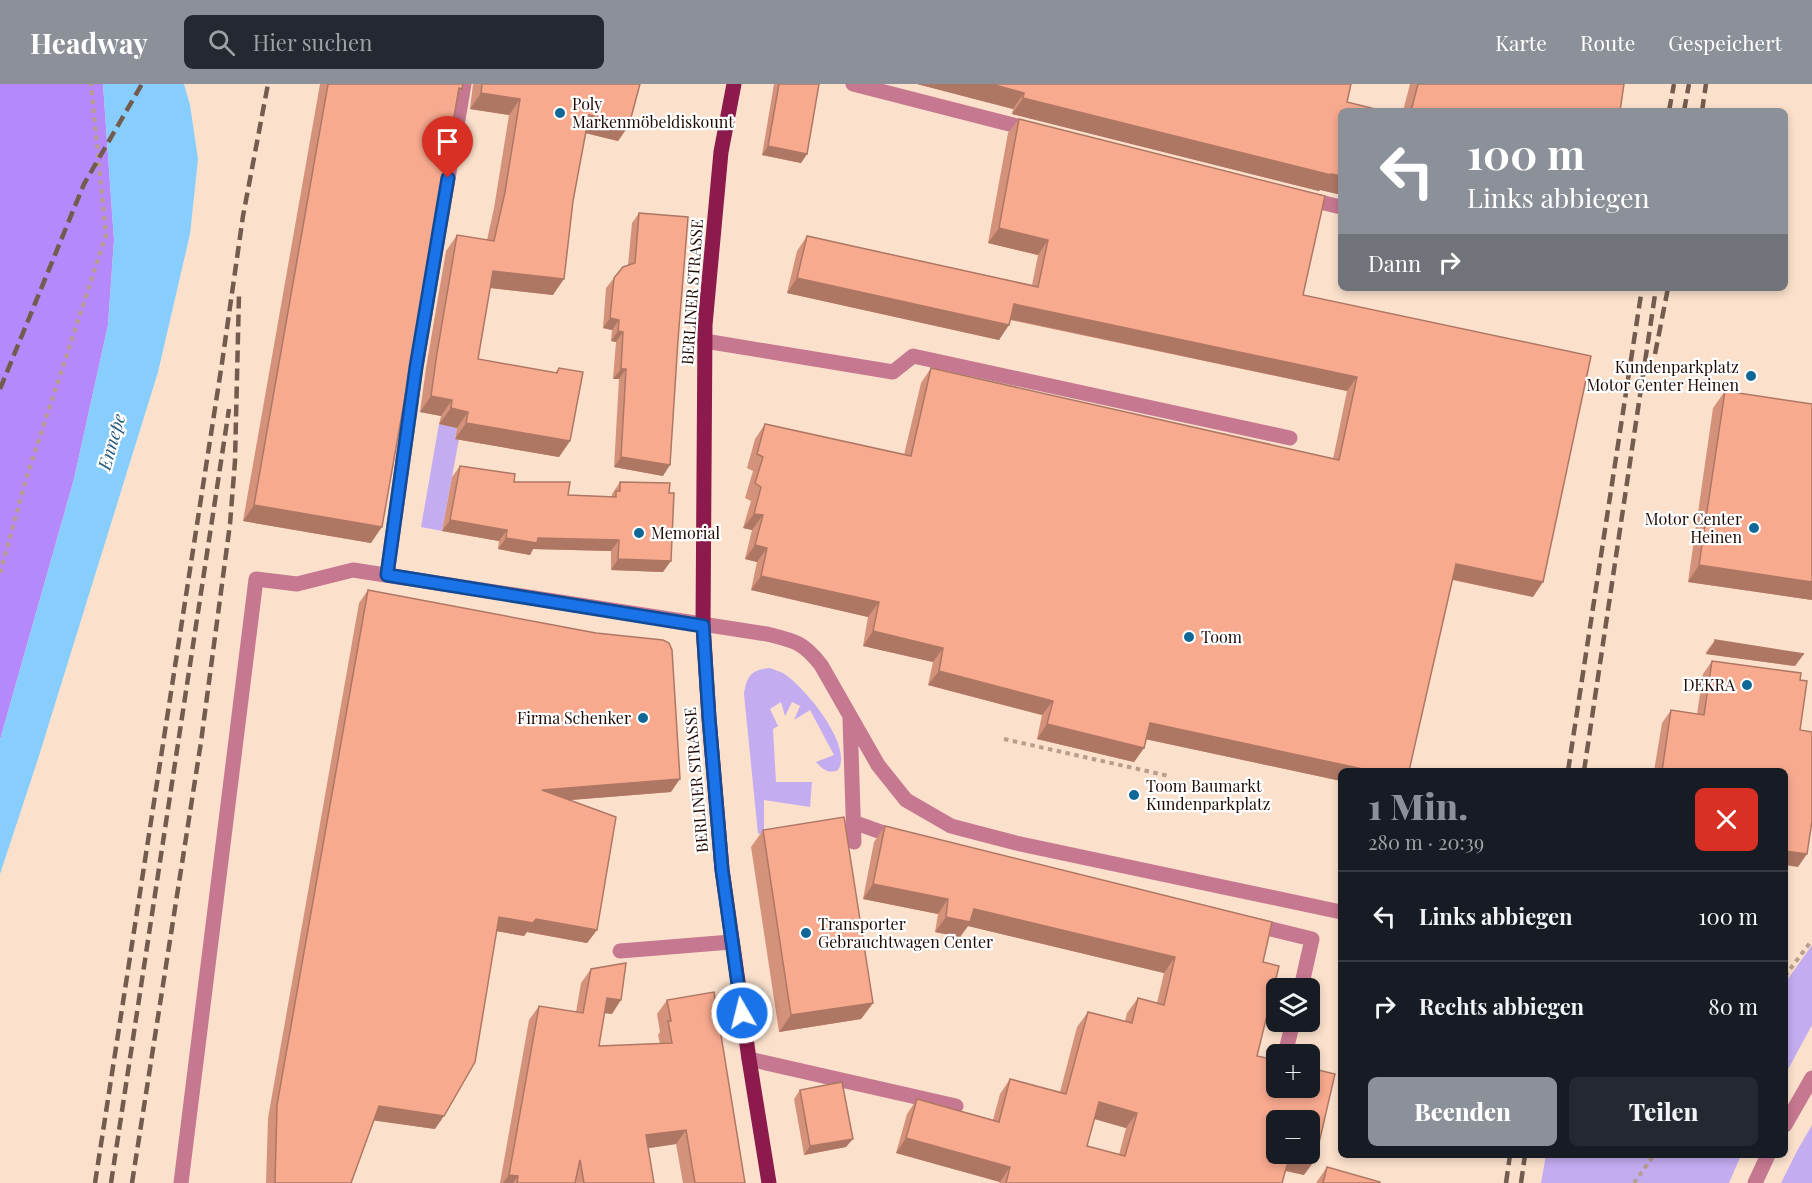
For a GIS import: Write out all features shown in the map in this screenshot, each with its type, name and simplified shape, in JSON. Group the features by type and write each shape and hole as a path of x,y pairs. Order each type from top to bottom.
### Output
{"main road":[{"name":"BERLINER STRASSE","path":"734,84 721,152 705,341 703,626 721,858 731,942 770,1183"}],"street":[{"path":"387,575 416,367 464,84"},
{"path":"853,84 1050,134"},
{"path":"1294,196 1338,206"},
{"path":"705,341 893,372 913,356 1290,438"},
{"path":"181,1183 255,579 297,584 352,570 703,626 767,634 793,640 810,650 821,665 878,765 906,800 951,826 1016,843 1338,911"},
{"path":"849,717 854,842"},
{"path":"853,822 912,842"},
{"path":"1232,920 1312,939 1303,978"},
{"path":"620,951 731,942"},
{"path":"749,1059 956,1106"},
{"path":"1788,1120 1812,1078"},
{"path":"1755,1183 1767,1158"}],"path":[{"path":"0,573 27,476 106,235 91,84"},
{"path":"1004,739 1170,776"},
{"path":"1084,757 1086,750"},
{"path":"1788,972 1812,940"},
{"path":"1634,1183 1652,1158"}],"shaded area":[{"path":"0,84 103,84 114,240 108,325 74,479 0,740"},
{"path":"439,424 457,428 455,438 459,439 442,531 421,527"},
{"path":"770,668 783,673 792,680 814,703 833,732 841,759 838,770 832,772 816,762 834,755 810,710 794,720 800,706 792,702 785,716 781,702 770,709 778,726 773,729 776,782 812,782 810,807 764,800 764,833 758,834 744,694 749,678 754,672"},
{"path":"1812,945 1812,1025 1788,1069 1788,979"},
{"path":"1812,1125 1812,1183 1781,1183 1797,1151"},
{"path":"1545,1158 1740,1158 1729,1183 1541,1183"}],"water":[{"name":"Ennepe","path":"103,84 184,84 190,105 198,159 190,234 158,372 0,874 0,740 74,479 108,325 114,240"}],"building":[{"path":"328,84 463,84 462,89 459,88 434,231 438,231 412,392 406,391 382,527 254,505"},
{"path":"482,84 640,84 629,125 589,115 573,201 564,279 493,271 478,359 557,373 559,368 583,372 570,441 466,423 468,412 451,408 452,400 431,396 457,235 494,241 505,192 520,99 481,93"},
{"path":"779,84 819,84 807,154 768,146"},
{"path":"991,84 1351,84 1347,102 1371,108 1338,108 1338,175 1023,98 1024,93"},
{"path":"1418,84 1624,84 1620,108 1412,108"},
{"path":"1019,119 1325,196 1303,295 1591,356 1543,582 1456,564 1410,768 1358,768 1150,723 1144,748 1047,724 1053,701 939,671 943,648 873,631 879,602 761,576 767,548 755,545 763,515 754,514 761,487 755,483 763,457 757,454 765,424 911,456 931,368 1339,460 1357,377 1014,304 1009,325 797,278 807,236 1038,287 1048,240 999,228"},
{"path":"639,213 688,217 670,465 621,457 626,369 621,369 623,332 618,331 619,320 610,318 614,278 623,267 635,263"},
{"name":"Motor Center Heinen","path":"1725,391 1812,404 1812,582 1699,565"},
{"path":"460,466 515,474 514,482 570,482 568,495 616,497 616,491 620,491 620,482 670,483 669,493 674,493 671,561 618,559 619,540 538,538 537,543 506,538 507,530 450,520"},
{"path":"368,590 596,633 663,640 669,643 672,650 680,779 542,790 616,817 597,930 536,919 533,923 499,917 475,1062 444,1116 379,1106 351,1183 275,1183 277,1105"},
{"path":"1715,640 1804,654 1715,641"},
{"path":"1712,661 1801,673 1800,680 1807,681 1800,730 1812,732 1812,821 1807,854 1788,851 1788,768 1662,768 1671,710 1704,715"},
{"name":"Transporter Gebrauchtwagen Center","path":"844,817 873,1003 791,1015 763,830"},
{"path":"885,826 1272,922 1263,962 1279,966 1276,978 1266,978 1266,1019 1257,1056 1266,1058 1266,1098 1320,1098 1320,1070 1335,1074 1320,1138 1320,1110 1266,1110 1266,1164 1287,1164 1282,1183 1006,1183 1010,1167 906,1138 917,1099 999,1122 1010,1079 1066,1094 1088,1012 1132,1023 1138,998 1164,1005 1175,957 974,909 970,922 946,917 948,899 873,884","holes":["1099,1102 1137,1113 1125,1156 1087,1146"]},
{"path":"626,963 621,1000 607,998 599,1046 672,1043 667,1000 714,992 745,1183 695,1183 686,1130 646,1135 654,1183 584,1183 580,1160 575,1183 517,1183 518,1176 509,1175 539,1006 583,1013 591,969"},
{"path":"842,1082 853,1139 810,1146 800,1090"},
{"path":"1327,1167 1380,1182 1380,1183 1323,1183"}],"railway":[{"path":"0,389 84,184 142,84"},
{"path":"95,1183 243,216 268,84"},
{"path":"1670,108 1674,84"},
{"path":"1685,108 1689,84"},
{"path":"1702,108 1706,84"},
{"path":"1568,768 1642,291"},
{"path":"1584,768 1656,291"},
{"path":"1655,354 1667,291"},
{"path":"132,1183 201,742 230,524 235,461 239,294"},
{"path":"111,1183 229,409"},
{"path":"1506,1183 1510,1158"},
{"path":"1521,1183 1525,1158"}],"place":[{"name":"Poly Markenmöbeldiskount","path":"560,113"},
{"name":"Kundenparkplatz Motor Center Heinen","path":"1751,376"},
{"name":"Motor Center Heinen","path":"1754,528"},
{"name":"Memorial","path":"639,533"},
{"name":"Toom","path":"1189,637"},
{"name":"DEKRA","path":"1747,685"},
{"name":"Firma Schenker","path":"643,718"},
{"name":"Toom Baumarkt Kundenparkplatz","path":"1134,795"},
{"name":"Transporter Gebrauchtwagen Center","path":"806,933"}],"route":[{"path":"448,178 416,367 387,575 703,626 722,870 742,1013"}]}
